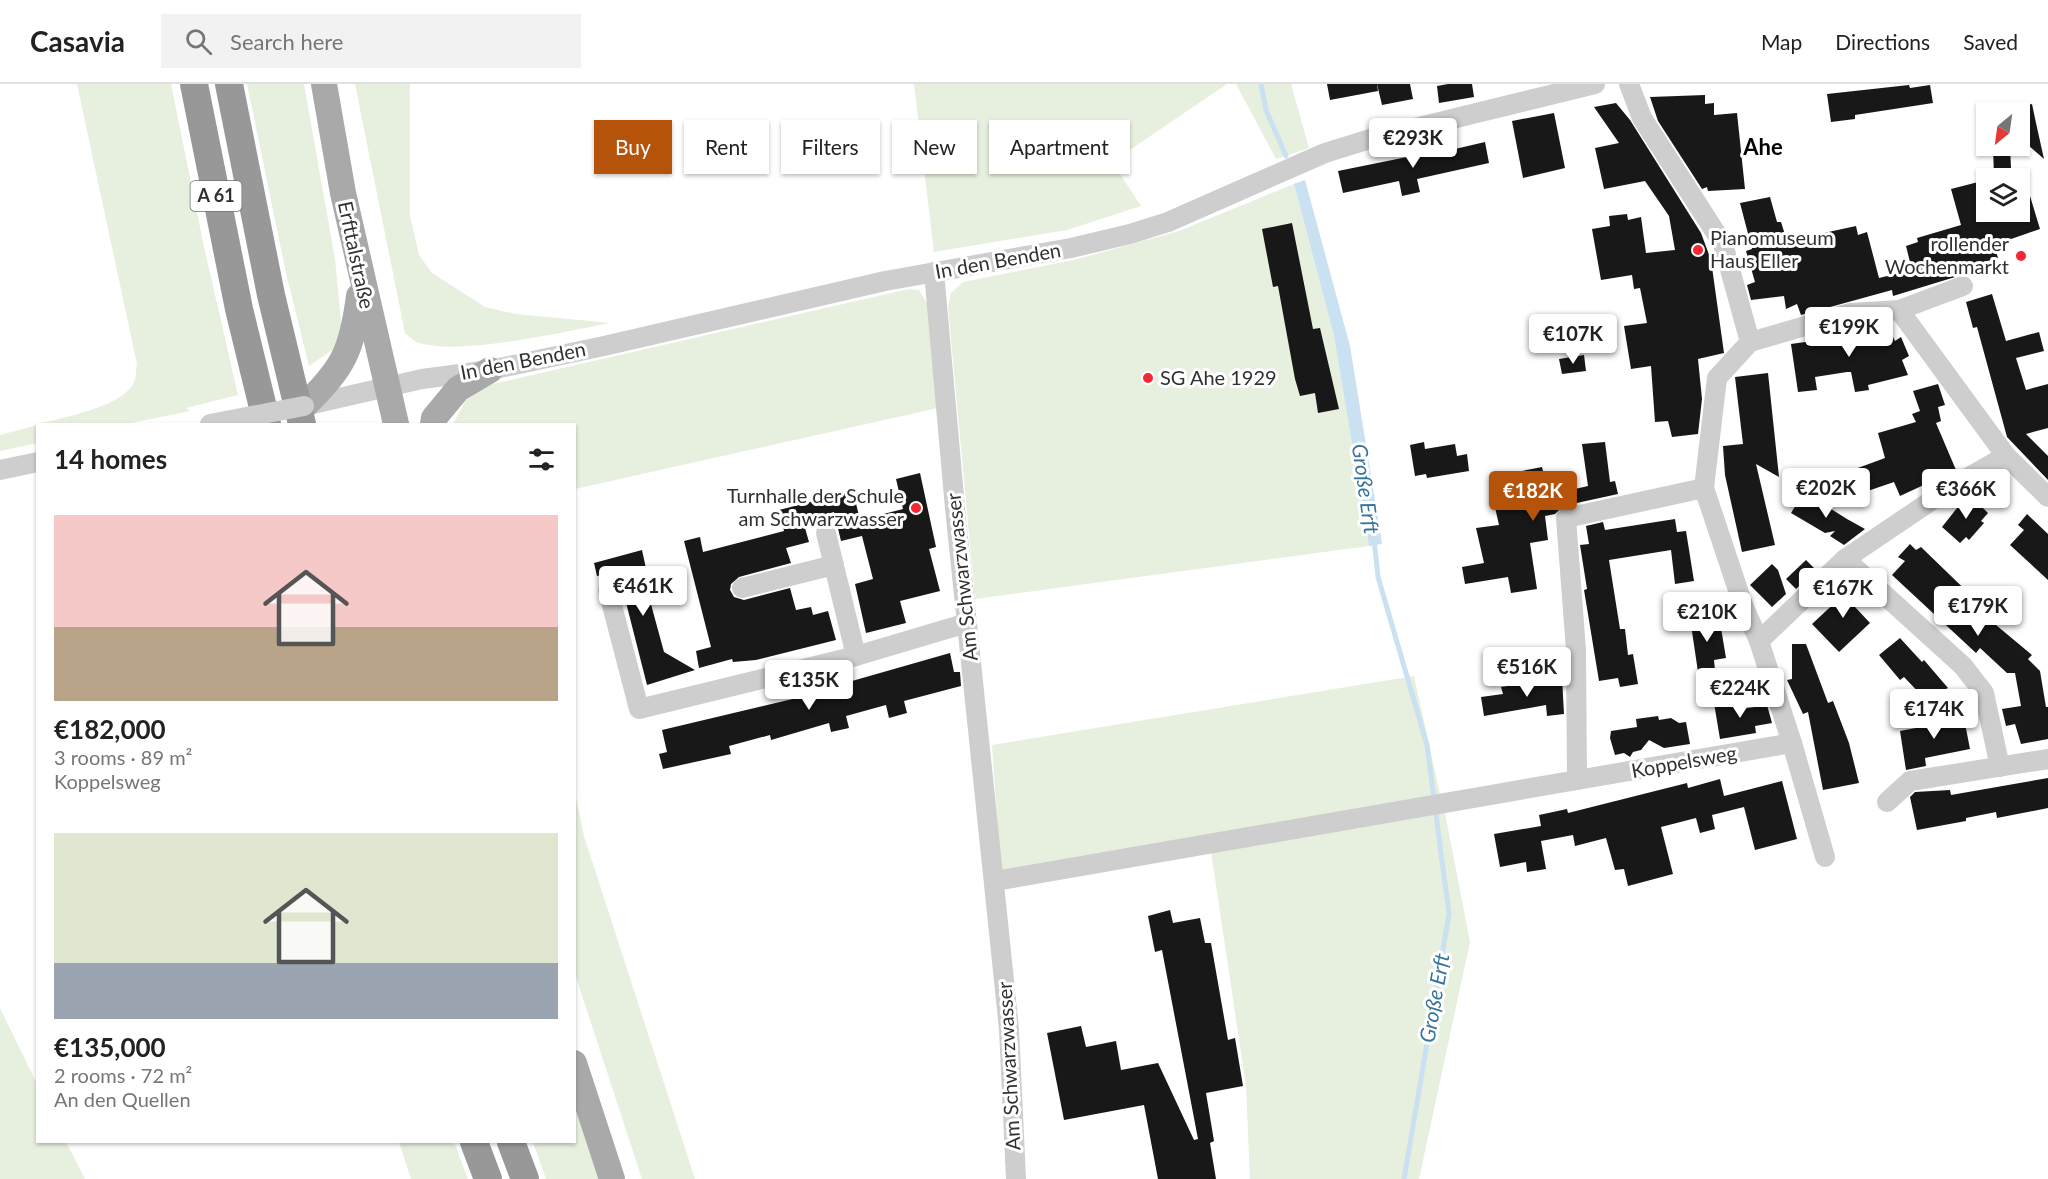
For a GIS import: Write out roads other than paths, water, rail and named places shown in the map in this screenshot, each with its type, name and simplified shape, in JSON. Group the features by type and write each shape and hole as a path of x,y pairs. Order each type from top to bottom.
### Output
{"highway":[{"name":"A 61","path":"194,84 239,309 267,423"},
{"name":"A 61","path":"229,84 271,295 303,415"},
{"path":"474,1143 488,1179"},
{"path":"511,1143 525,1179"}],"main road":[{"name":"Erfttalstraße","path":"324,84 361,278 396,423"},
{"path":"303,415 339,386 351,343 361,278"},
{"path":"433,423 434,418 458,389 490,369"},
{"path":"576,1069 612,1179"}],"street":[{"name":"In den Benden","path":"339,386 386,387 490,369 934,272 1071,248 1130,234 1168,222 1336,149 1595,84"},
{"path":"1629,84 1642,118 1722,244 1750,342"},
{"name":"Am Schwarzwasser","path":"934,272 1009,1029 1016,1179"},
{"path":"1825,857 1759,641 1743,605 1704,488 1717,378 1750,342 1850,313 1899,310 1963,286"},
{"path":"1899,310 2006,456 2048,497"},
{"path":"220,423 303,415"},
{"path":"1759,641 1845,559 1953,486 2006,456"},
{"path":"0,470 36,462"},
{"path":"1577,780 1576,650 1566,518 1704,488"},
{"path":"826,533 856,656"},
{"path":"1845,559 1963,666 1984,693 2000,767"},
{"path":"742,588 834,565"},
{"path":"608,590 639,710 856,656 967,623"},
{"name":"Koppelsweg","path":"995,881 1207,846 1406,808 1792,743"},
{"path":"1887,802 1910,781 2048,759"}],"water":[{"path":"1305,180 1350,346 1382,544 1369,546 1334,336 1294,184"}],"waterway":[{"name":"Große Erft","path":"1261,84 1266,110 1286,156"},
{"name":"Große Erft","path":"1374,539 1378,577 1427,745 1449,914 1404,1179"}],"place":[{"name":"Pianomuseum Haus Eller","path":"1698,250"},
{"name":"rollender Wochenmarkt","path":"2021,256"},
{"name":"SG Ahe 1929","path":"1148,378"},
{"name":"Turnhalle der Schule am Schwarzwasser","path":"916,508"}],"district":[{"name":"Ahe","path":"1763,147"}]}
